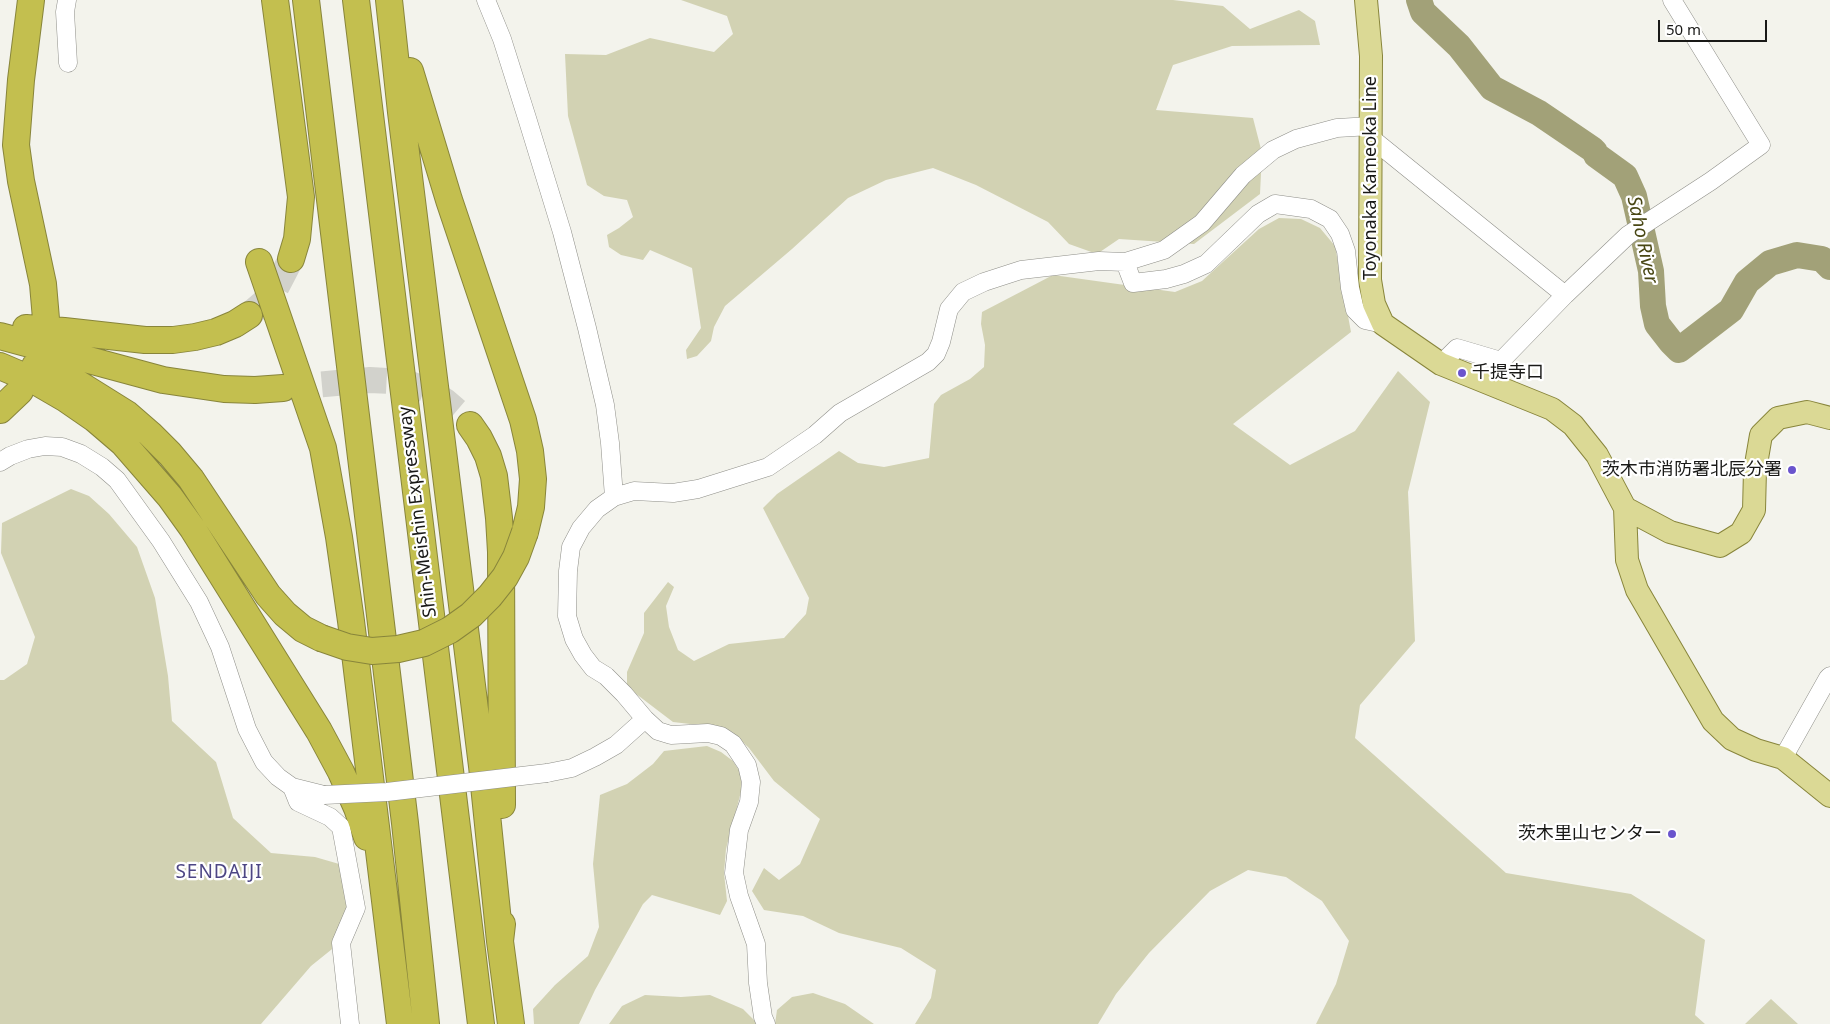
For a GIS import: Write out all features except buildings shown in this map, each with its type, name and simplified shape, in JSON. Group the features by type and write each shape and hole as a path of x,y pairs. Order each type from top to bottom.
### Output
{"highway":[{"path":"30,0 16,145 21,181 43,284 46,319"},
{"path":"274,0 301,197 298,239 291,259"},
{"path":"306,0 405,823 426,1024"},
{"name":"Shin-Meishin Expressway","path":"356,0 481,1024"},
{"path":"0,356 44,369 79,384 127,414 150,434 191,479 268,594 285,614 303,629 321,638 347,647 372,651 398,649 424,643 450,630 471,615 505,577 516,557 526,532 531,507 533,479 530,451 417,100 391,0"},
{"path":"391,0 401,112 482,766 500,941 511,1024"},
{"path":"259,262 324,448 351,621 400,1024"},
{"path":"0,327 64,330 145,340 173,340 216,332 235,324 249,315"},
{"path":"0,336 164,380 224,389 255,390 283,388"},
{"path":"0,366 35,381 66,399 109,431 145,466 193,529 320,732 341,772 358,808 368,838 389,935"},
{"path":"0,410 20,391"},
{"path":"470,425 479,438 490,463 494,476 499,518 501,562 501,768 505,901 500,941"}],"main road":[{"name":"Toyonaka Kameoka Line","path":"1366,0 1370,56 1370,280 1374,304 1383,324"},
{"path":"1383,324 1440,364 1552,409 1573,425 1597,455 1625,508 1627,560 1637,590 1713,721 1732,739 1756,750 1783,758 1830,796"},
{"path":"1625,508 1670,532 1720,546 1741,533 1754,510 1756,470 1762,435 1778,418 1807,412 1830,418"}],"street":[{"path":"63,0 68,63"},
{"path":"486,0 502,39 530,128 562,232 587,328 605,405 614,496"},
{"path":"1440,364 1457,348 1501,361 1565,295 1628,235 1711,181 1761,145 1672,0"},
{"path":"766,1024 763,1017 758,983 756,944 739,896 734,873 739,830 749,802 751,782 747,765 733,744 721,736 708,733 671,735 658,731 606,676 593,668 583,656 574,639 567,616 568,571 571,548 581,528 597,509 614,496 634,491 673,493 698,489 768,467 815,435 840,414 928,362 936,354 941,342 949,309 963,292 984,282 1020,270 1099,260 1125,262 1164,250 1202,223 1243,175 1273,150 1296,139 1337,128 1371,132 1565,295"},
{"path":"1125,262 1133,283 1166,280 1206,264 1258,214 1275,204 1311,209 1330,219 1340,234 1346,251 1350,288 1355,310 1365,320 1383,324"},
{"path":"0,462 28,449 45,446 62,447 81,454 102,466 117,480 161,541 199,602 220,647 247,729 264,762 278,777 292,787 324,795 387,792 547,773 572,768 595,758 616,745 645,719"},
{"path":"1783,758 1830,676"},
{"path":"292,787 298,802 330,817 341,827 356,908 341,943 350,1024"}],"green space":[{"path":"681,0 1173,0 1223,6 1250,29 1299,10 1315,21 1320,45 1232,46 1173,65 1156,110 1253,118 1262,153 1260,194 1194,244 1119,239 1097,254 1069,244 1048,222 976,185 933,168 886,180 848,198 725,306 714,327 711,341 697,356 687,359 686,350 701,328 692,268 650,250 643,260 621,255 609,247 607,235 633,217 627,200 604,196 587,185 568,116 565,54 606,55 650,38 714,52 733,34 727,16"},
{"path":"1279,218 1301,219 1320,228 1335,246 1351,332 1233,424 1290,465 1355,431 1398,371 1430,402 1408,492 1415,641 1360,705 1355,738 1506,873 1631,894 1705,940 1695,1015 1705,1024 1316,1024 1336,984 1349,941 1322,901 1286,877 1248,870 1210,891 1149,953 1116,994 1098,1024 915,1024 931,998 936,970 901,948 839,933 803,916 764,910 752,891 764,868 779,880 800,864 820,819 774,781 749,748 732,732 716,727 673,722 627,687 627,672 644,633 644,613 668,582 674,587 666,606 669,627 678,650 694,661 729,644 784,638 806,614 809,598 763,508 777,494 839,451 858,463 884,467 929,458 934,404 941,395 970,379 984,367 985,345 981,324 982,312 1053,275 1175,292 1202,281 1259,229"},
{"path":"71,489 89,496 109,514 137,547 155,598 168,676 172,721 216,762 233,818 271,853 315,857 353,868 352,933 311,966 261,1024 0,1024 0,680 4,680 27,664 35,637 1,553 2,523"},
{"path":"707,746 721,752 733,761 740,772 742,788 726,849 724,873 727,901 720,915 652,895 643,904 595,990 579,1024 534,1024 533,1009 555,985 588,956 599,927 593,864 600,795 627,784 653,764 664,751"},
{"path":"813,993 845,1004 874,1024 775,1024 777,1010 792,997"},
{"path":"645,995 681,997 710,995 743,1009 758,1024 609,1024 622,1006"},
{"path":"1771,999 1798,1024 1745,1024"}],"waterway":[{"name":"Saho River","path":"1419,0 1423,12 1459,46 1492,88 1539,113 1592,149 1596,155 1625,176 1634,196 1651,271 1653,306 1657,324 1679,350 1731,310 1747,282 1770,263 1797,255 1822,259 1830,267"}],"tunnel":[{"path":"249,315 276,288 291,259"},
{"path":"283,388 370,380 410,384 429,391 445,401 470,425"}],"place":[{"name":"千提寺口","path":"1462,373"},
{"name":"茨木市消防署北辰分署","path":"1792,470"},
{"name":"茨木里山センター","path":"1672,834"}],"district":[{"name":"SENDAIJI","path":"219,873"}]}
